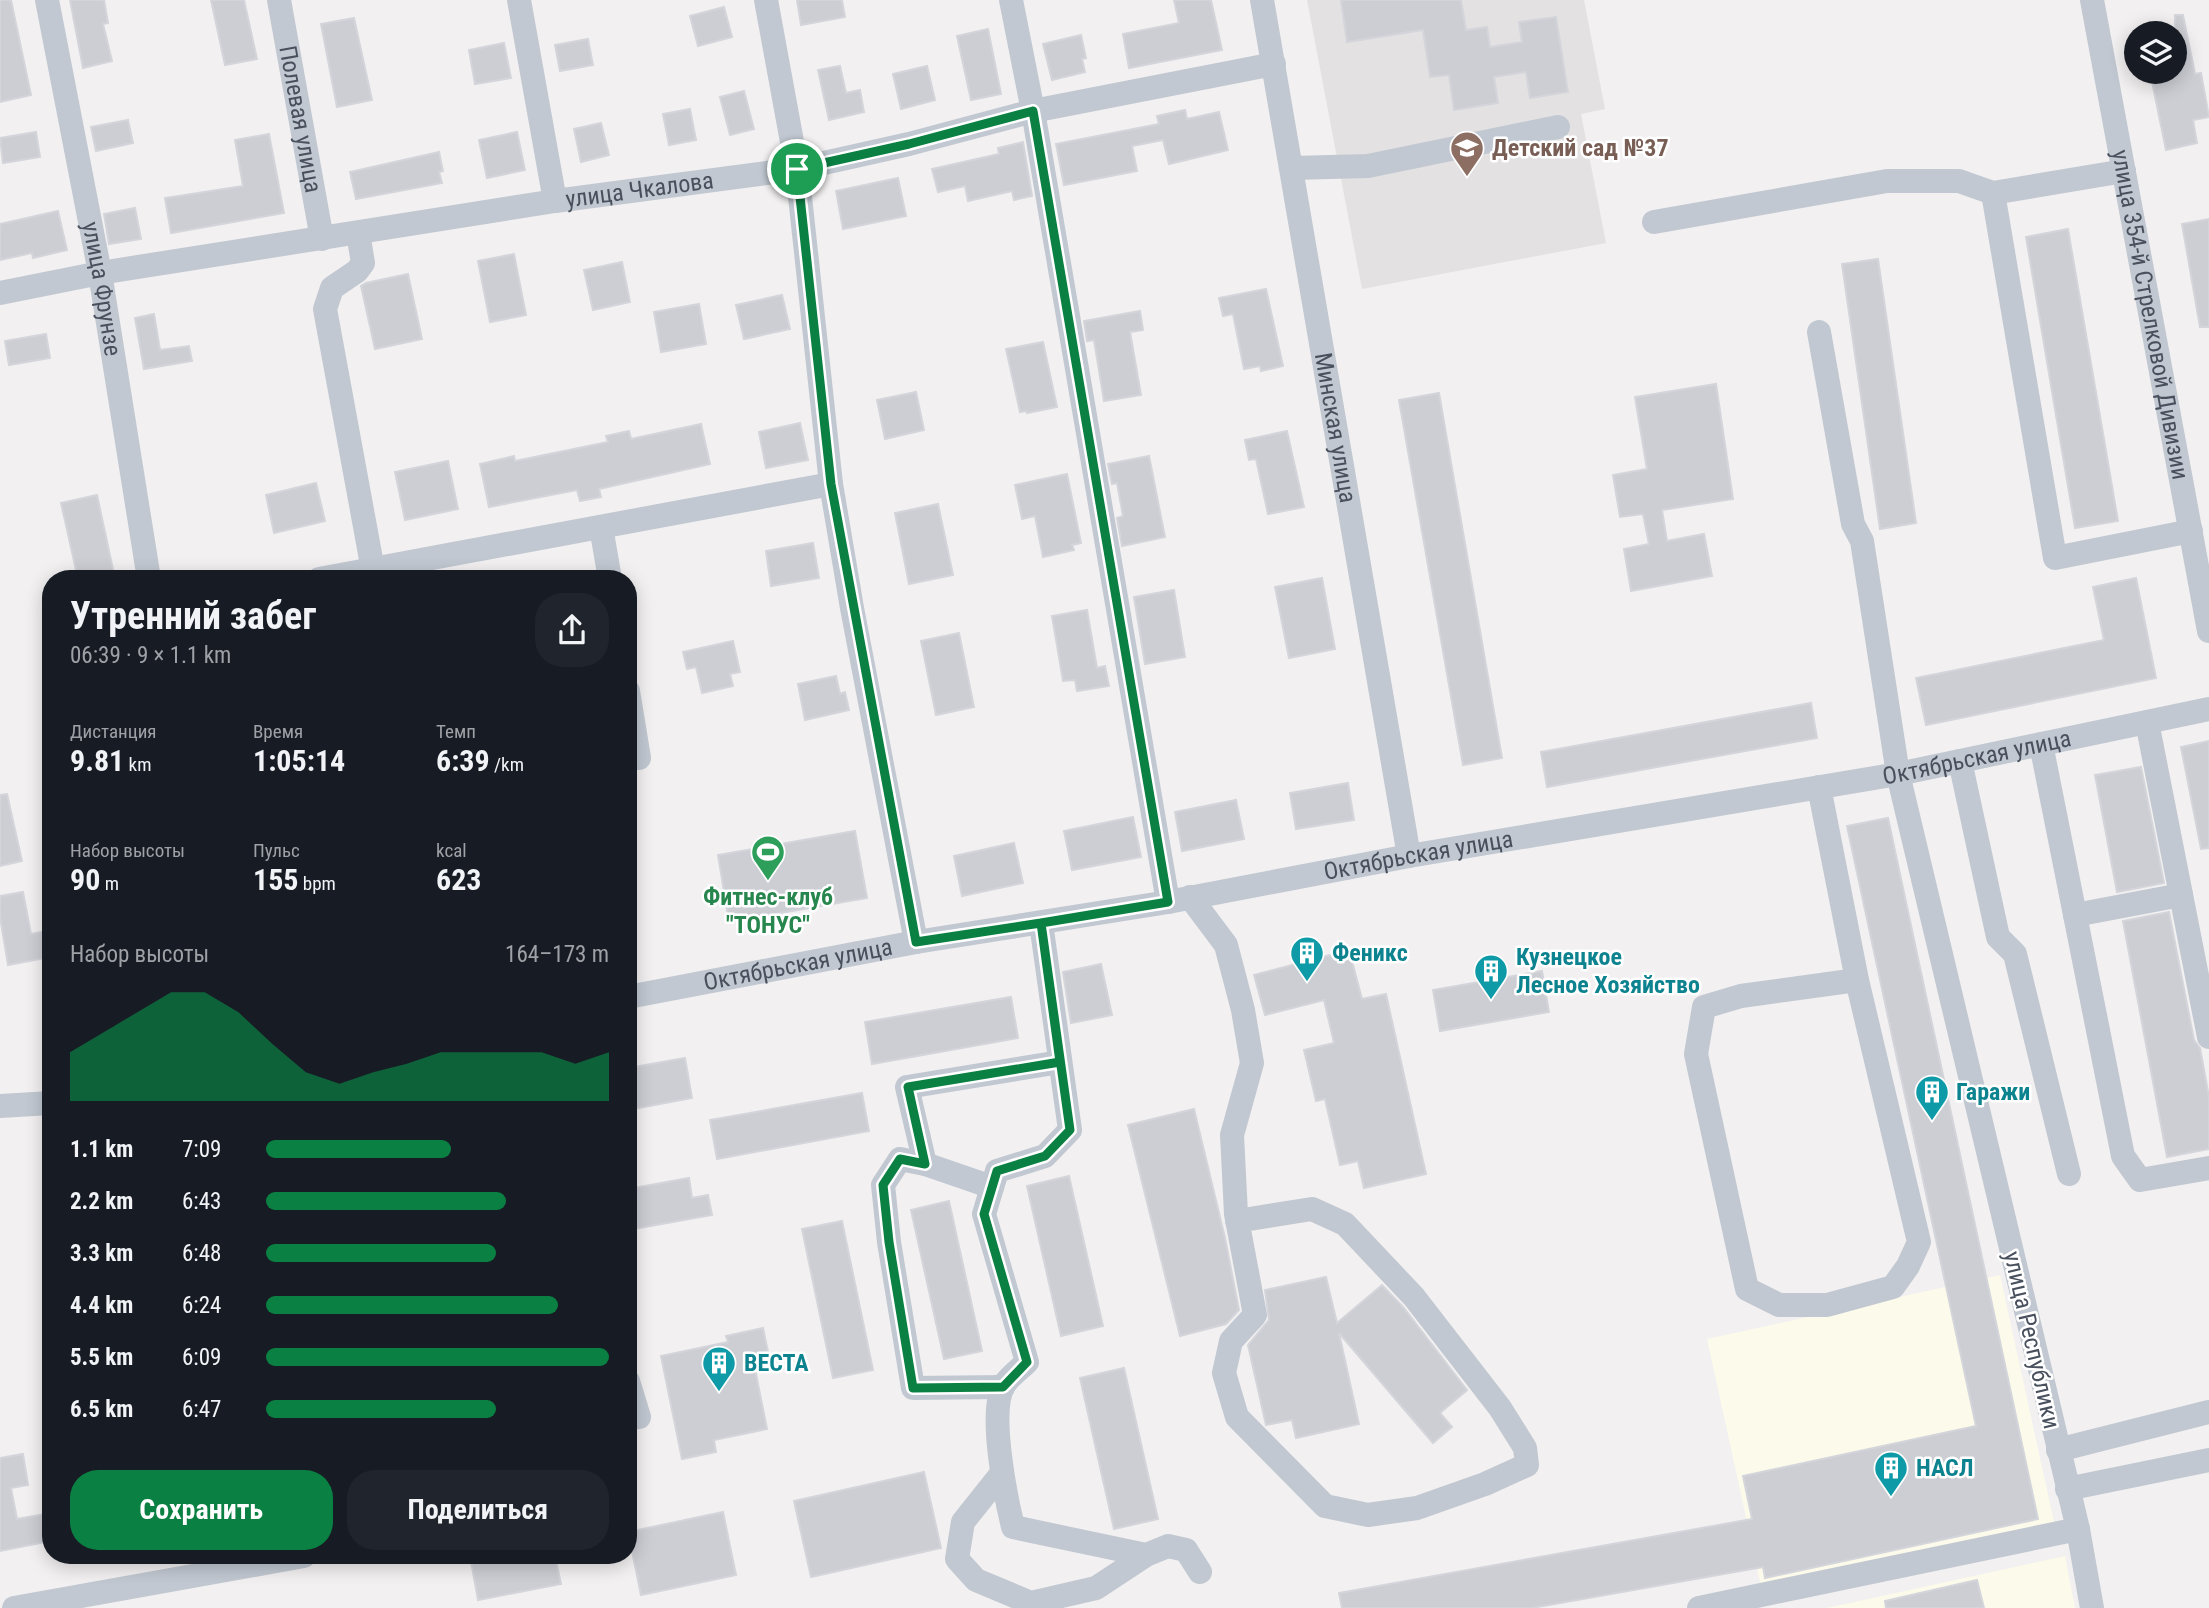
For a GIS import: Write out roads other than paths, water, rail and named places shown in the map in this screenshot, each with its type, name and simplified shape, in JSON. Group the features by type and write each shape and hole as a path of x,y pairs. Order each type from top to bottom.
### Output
{"street":[{"name":"улица Фрунзе","path":"47,0 100,273 148,570"},
{"name":"Полевая улица","path":"279,0 322,239"},
{"path":"519,0 555,201"},
{"path":"766,0 797,169 831,484 916,942"},
{"path":"1011,0 1179,900 1226,945 1243,1010 1252,1063 1232,1135 1237,1221 1255,1315 1231,1341 1224,1373 1237,1418 1325,1506 1368,1515 1417,1508 1485,1484 1527,1465 1525,1448 1500,1408 1414,1297 1345,1224 1312,1209 1237,1221"},
{"name":"Минская улица","path":"1262,0 1409,856"},
{"name":"улица 354-й Стрелковой Дивизии","path":"2098,1 2124,171 2209,631"},
{"name":"улица Чкалова","path":"0,293 100,273 555,201 797,169 909,144 1033,111 1274,64"},
{"path":"1292,168 1368,166 1558,127"},
{"path":"1654,222 1887,181 1959,181 1993,192 2124,171"},
{"path":"1993,192 2055,558 2191,531"},
{"path":"358,233 363,263 357,271 332,288 325,309 373,570 831,484"},
{"name":"улица Республики","path":"1819,332 1853,524 1862,541 1898,774 2078,1529 2092,1608"},
{"path":"601,527 608,570"},
{"name":"Октябрьская улица","path":"637,995 916,942 1179,900 1409,856 1898,774 2209,709"},
{"path":"2147,722 2209,1037"},
{"path":"2041,744 2123,1156 2140,1180 2209,1168"},
{"path":"637,746 639,758"},
{"path":"1960,761 1998,937 2015,954 2069,1174"},
{"path":"1819,787 1857,980 1919,1242 1908,1266 1893,1287 1827,1305 1779,1305 1747,1289 1696,1054 1704,1007 1741,996 1857,980"},
{"path":"2075,915 2181,895"},
{"path":"1041,923 1070,1130 1045,1156 997,1171 984,1214 1027,1362 1003,1387 997,1419 1003,1488 1013,1527 1146,1555"},
{"path":"925,1164 908,1087 1060,1062"},
{"path":"0,1106 42,1103"},
{"path":"992,1187 925,1164 900,1159 883,1185 889,1242 913,1388 1003,1387"},
{"path":"2058,1450 2209,1412"},
{"path":"2067,1489 2209,1460"},
{"path":"1002,1473 963,1522 957,1559 976,1580 1031,1603 1096,1588 1146,1555 1168,1546 1186,1550 1200,1572"},
{"path":"1699,1608 2078,1529"},
{"path":"28,1607 175,1567 210,1564"}],"place":[{"name":"Детский сад №37","path":"1467,178"},
{"name":"Фитнес-клуб \"ТОНУС\"","path":"768,882"},
{"name":"Феникс","path":"1307,983"},
{"name":"Кузнецкое Лесное Хозяйство","path":"1491,1001"},
{"name":"Гаражи","path":"1932,1122"},
{"name":"ВЕСТА","path":"719,1393"},
{"name":"НАСЛ","path":"1891,1498"}]}
